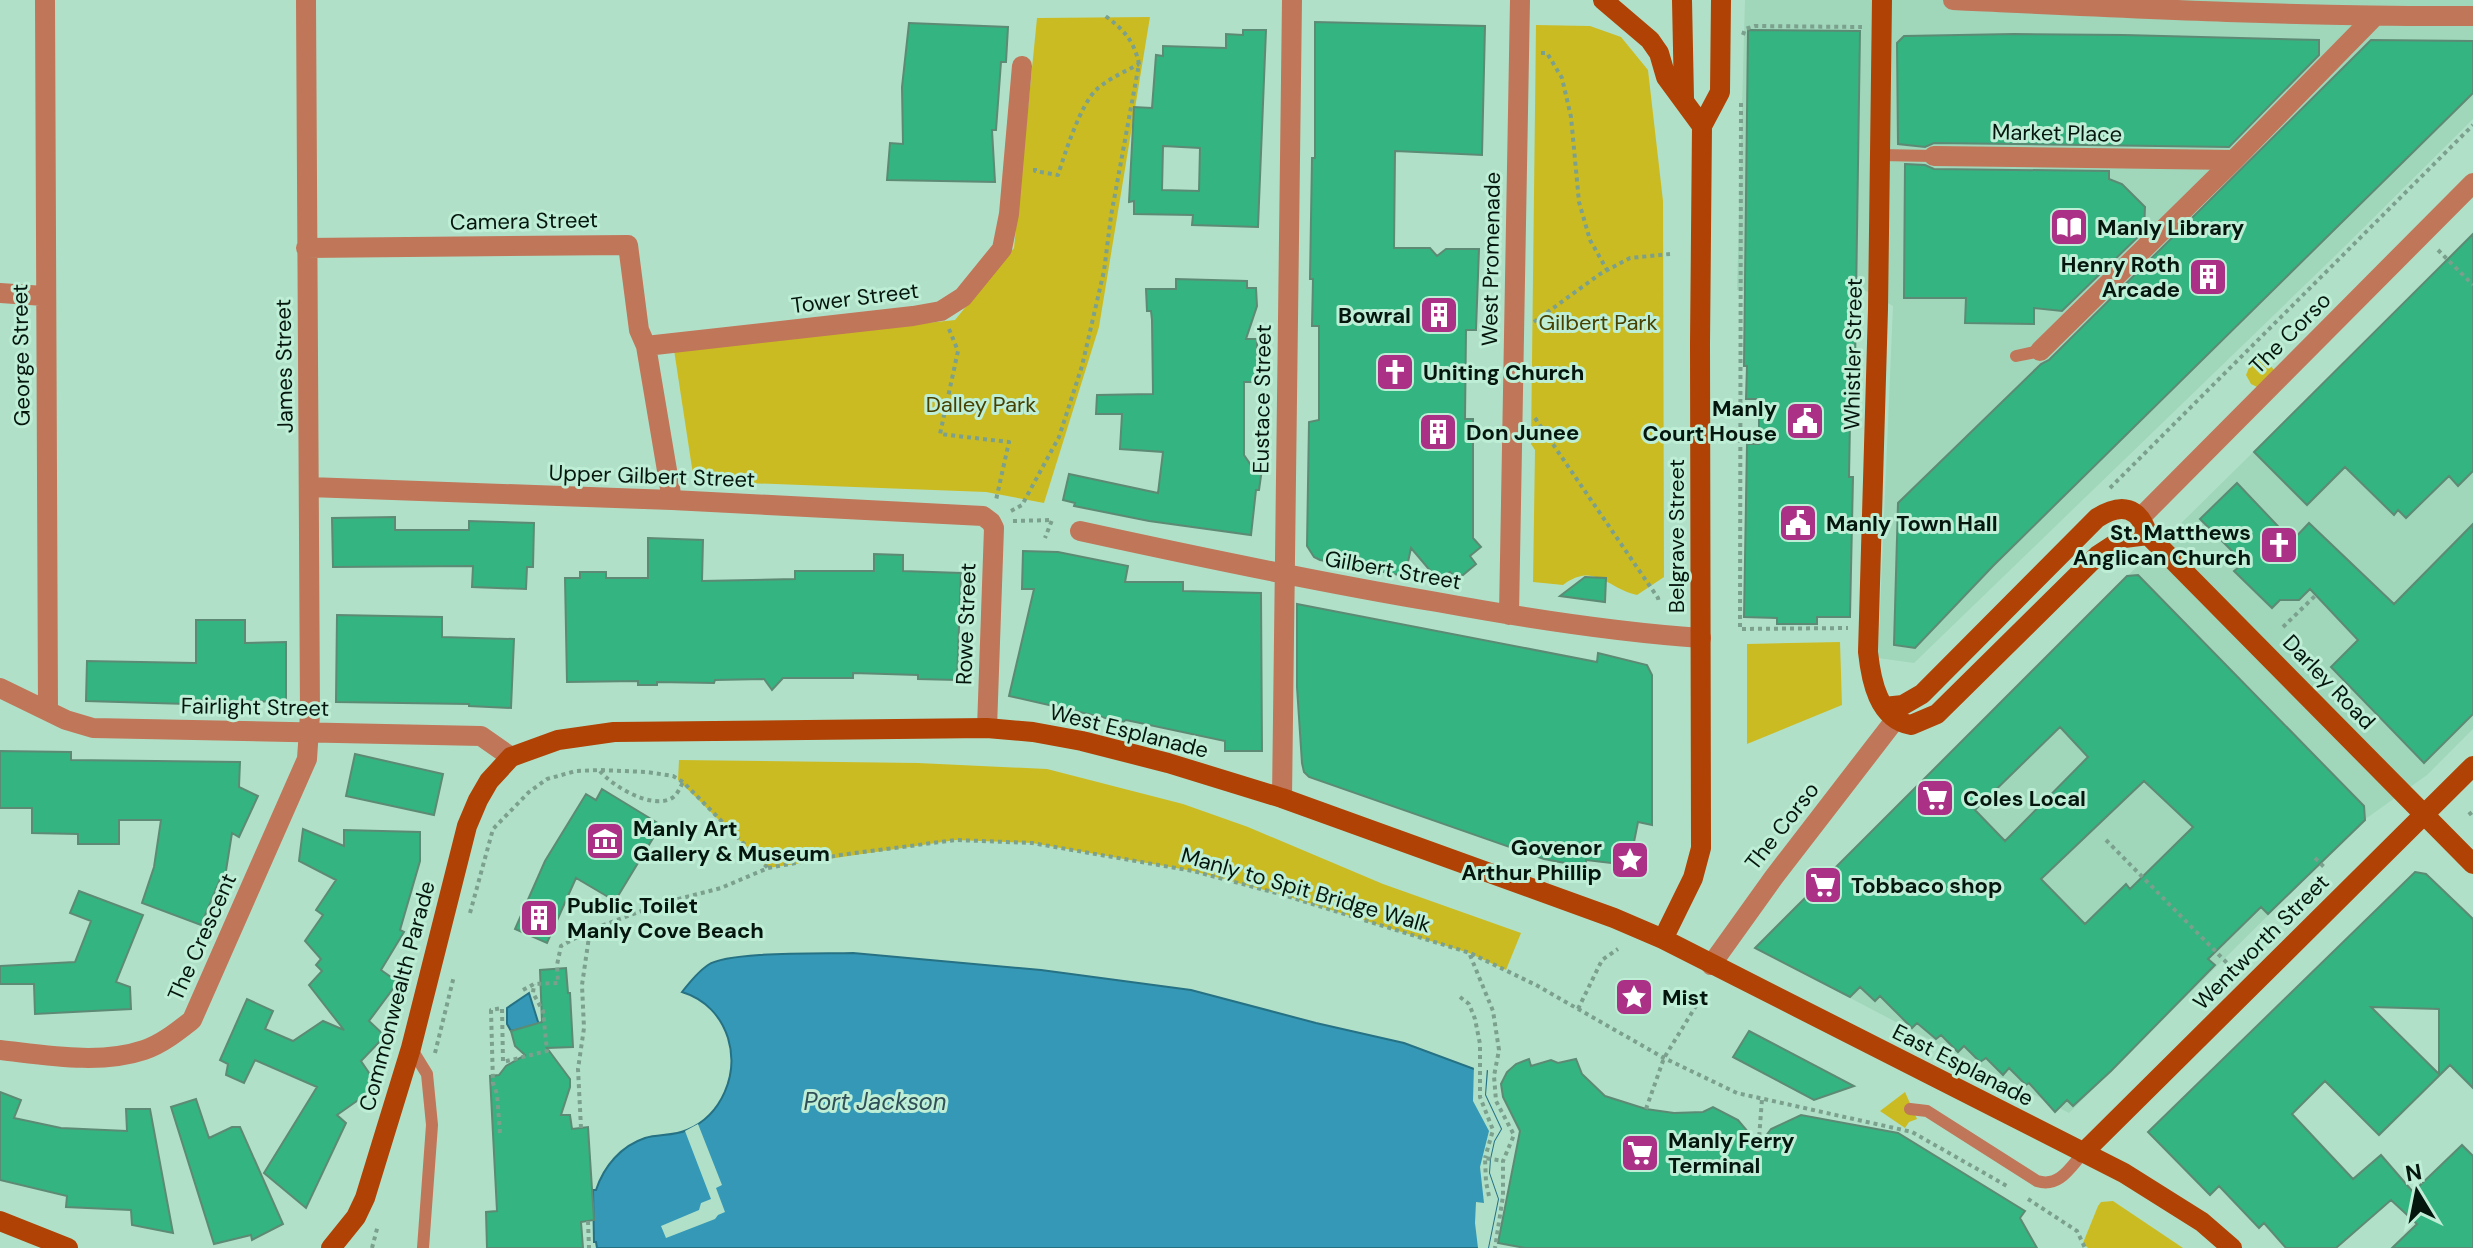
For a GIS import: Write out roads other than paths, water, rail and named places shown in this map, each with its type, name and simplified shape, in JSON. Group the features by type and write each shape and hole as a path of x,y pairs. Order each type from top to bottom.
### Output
{"street":[{"name":"George Street","path":"45,0 48,710"},
{"name":"James Street","path":"306,0 310,732"},
{"name":"Eustace Street","path":"1282,798 1292,0"},
{"name":"West Promenade","path":"1509,615 1520,0"},
{"path":"1603,0 1650,40 1659,53 1666,77 1702,126"},
{"path":"1682,0 1684,98"},
{"name":"Belgrave Street","path":"1663,939 1693,878 1701,848 1702,126 1720,92 1721,0"},
{"name":"Whistler Street","path":"1882,0 1875,459 1868,652 1876,694 1889,713"},
{"path":"1953,0 2189,6 2374,17 2473,16"},
{"path":"2040,351 2374,17"},
{"name":"Tower Street","path":"646,346 941,311 963,297 1002,249 1009,214 1022,66"},
{"name":"Market Place","path":"1934,156 2234,160"},
{"name":"The Corso","path":"1711,965 1889,713 1911,725 1937,714 2098,555 2145,526 2473,183"},
{"name":"Camera Street","path":"306,248 628,245 639,330 646,346 672,500"},
{"path":"0,293 44,296"},
{"name":"Upper Gilbert Street","path":"309,487 672,500 983,516 991,522"},
{"path":"1889,713 1922,694 2097,518 2109,511 2125,509 2145,526"},
{"name":"Rowe Street","path":"987,728 994,528 991,522"},
{"name":"Darley Road","path":"2145,526 2473,864"},
{"name":"Gilbert Street","path":"1080,531 1284,576 1509,615 1646,634 1701,638"},
{"name":"Fairlight Street","path":"0,688 66,720 93,728 481,736 511,757"},
{"name":"West Esplanade","path":"511,757 558,740 614,732 987,728 1082,741 1168,763 1282,798 1614,918 1663,939"},
{"name":"The Crescent","path":"0,1050 112,1057 145,1050 192,1020 307,759 310,732"},
{"name":"Commonwealth Parade","path":"331,1248 356,1217 365,1198 411,1048 467,826 489,781 511,757"},
{"name":"Wentworth Street","path":"2083,1153 2473,766"},
{"name":"East Esplanade","path":"1663,939 2163,1196 2202,1222 2232,1248"},
{"path":"0,1221 68,1248"}],"lane":[{"name":"Market Place","path":"1880,155 1934,156"},
{"path":"2016,356 2040,351"},
{"path":"411,1048 427,1074 432,1125 423,1248"},
{"path":"1910,1109 1927,1111 2046,1184 2056,1181 2083,1153"}],"water":[{"name":"Port Jackson","path":"853,953 1041,970 1191,990 1404,1043 1487,1071 1485,1095 1501,1129 1494,1141 1490,1159 1489,1173 1498,1199 1488,1248 597,1248 594,1242 593,1190 596,1190 614,1158 636,1142 682,1132 699,1123 710,1114 725,1092 731,1065 728,1038 711,1009 682,992 691,981 708,965 735,957"},
{"path":"529,993 539,1025 511,1031 507,1024 507,1008"}],"place":[{"name":"Manly Library","path":"2069,227"},
{"name":"Henry Roth Arcade","path":"2208,277"},
{"name":"Bowral","path":"1439,315"},
{"name":"Uniting Church","path":"1395,372"},
{"name":"Manly Court House","path":"1805,421"},
{"name":"Don Junee","path":"1438,432"},
{"name":"Manly Town Hall","path":"1798,523"},
{"name":"St. Matthews Anglican Church","path":"2279,545"},
{"name":"Coles Local","path":"1935,798"},
{"name":"Manly Art Gallery & Museum","path":"605,841"},
{"name":"Govenor Arthur Phillip","path":"1630,860"},
{"name":"Tobbaco shop","path":"1823,885"},
{"name":"Public Toilet Manly Cove Beach","path":"539,918"},
{"name":"Mist","path":"1634,997"},
{"name":"Manly Ferry Terminal","path":"1640,1153"}],"park label":[{"name":"Gilbert Park","path":"1598,322"},
{"name":"Dalley Park","path":"981,404"}]}
